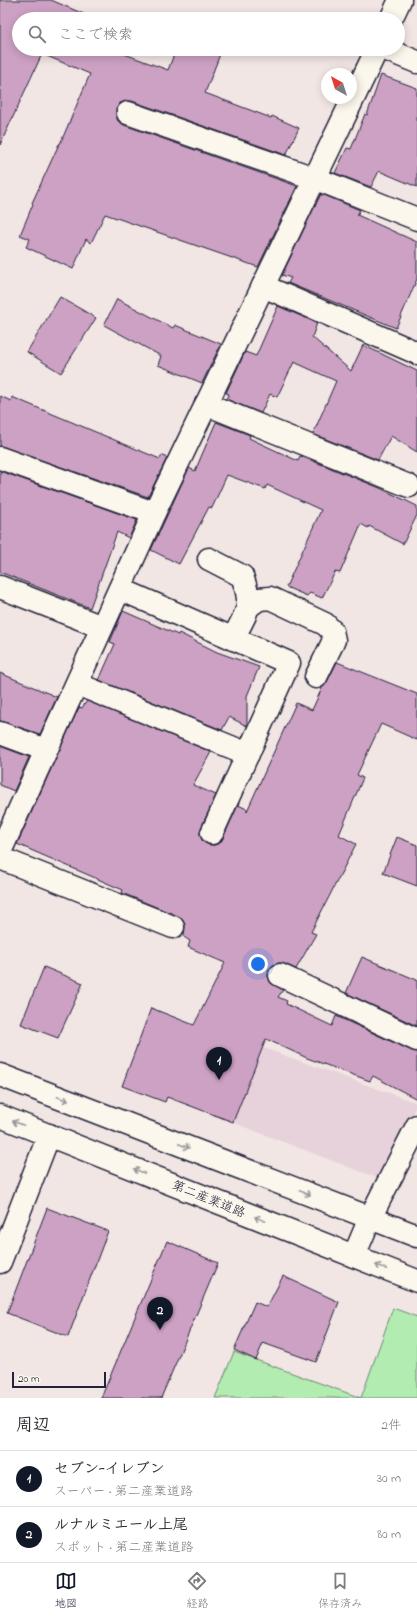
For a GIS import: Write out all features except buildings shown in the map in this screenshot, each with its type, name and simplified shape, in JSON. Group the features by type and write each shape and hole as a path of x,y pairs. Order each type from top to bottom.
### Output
{"street":[{"path":"394,12 400,0"},
{"path":"0,852 154,513 374,56"},
{"path":"402,56 417,62"},
{"path":"128,113 314,178 417,219"},
{"path":"263,286 417,354"},
{"path":"206,404 409,486"},
{"path":"0,458 154,513"},
{"path":"209,559 242,576 248,593 249,606"},
{"path":"0,587 102,627"},
{"path":"120,588 289,663 212,833"},
{"path":"233,639 249,606 259,599 270,598 325,624 332,631 334,640 316,677"},
{"path":"77,684 248,754"},
{"path":"0,733 46,750"},
{"path":"0,858 173,927"},
{"path":"280,975 417,1040"},
{"path":"0,1075 417,1236"},
{"name":"第二産業道路","path":"0,1116 417,1281"},
{"path":"354,1256 370,1218 417,1126"},
{"path":"0,1262 49,1135"}],"shaded area":[{"path":"202,1026 417,1103 385,1181 172,1099"}],"green space":[{"path":"393,1308 417,1317 417,1398 361,1398"},
{"path":"234,1352 361,1398 215,1398"}],"place":[{"name":"セブン-イレブン","path":"219,1080"},
{"name":"ルナルミエール上尾","path":"160,1330"}]}
